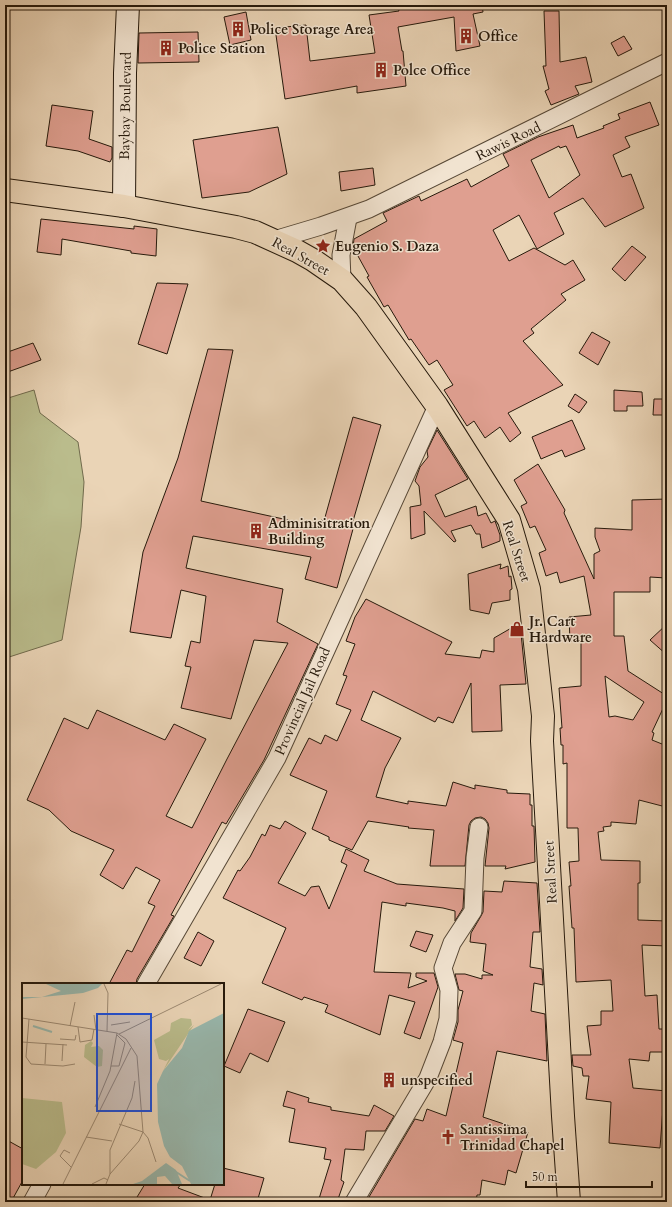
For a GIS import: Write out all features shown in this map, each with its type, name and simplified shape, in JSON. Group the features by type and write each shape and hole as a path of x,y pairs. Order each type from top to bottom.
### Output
{"main road":[{"name":"Real Street","path":"5,190 124,206 236,227 255,232 274,240 314,260 342,280 366,307 437,406 509,520 529,589 543,716 543,756 563,1109 570,1202"}],"street":[{"name":"Baybay Boulevard","path":"124,206 125,74 128,5"},
{"name":"Rawis Road","path":"274,240 348,218 393,198 667,62"},
{"path":"342,280 342,255 348,218"},
{"name":"Provincial Jail Road","path":"147,983 277,758 437,406"},
{"path":"354,1202 428,1078 442,1042 448,1019 449,990 443,968 452,943 473,911 475,858 479,827"},
{"path":"32,1202 41,1185"}],"green space":[{"path":"34,390 40,413 78,442 84,482 81,527 62,640 6,658 5,399"}],"building":[{"path":"397,5 482,5 483,12 473,14 480,46 456,51 454,17 398,27 403,51 406,86 357,93 357,86 285,99 275,28 306,25 310,61 375,53 369,15 399,11"},
{"path":"544,11 559,11 560,62 586,57 592,82 575,86 579,94 551,105 545,91 549,89 543,66 546,66"},
{"name":"Police Storage Area","path":"246,12 251,40 230,45 224,17"},
{"name":"Police Station","path":"198,32 199,62 138,63 139,33"},
{"path":"624,36 632,49 618,56 611,43"},
{"path":"650,102 659,125 625,137 630,147 613,155 622,177 631,174 644,208 605,227 583,198 554,213 564,234 537,249 519,215 493,230 509,261 534,248 565,265 573,260 585,280 561,294 566,300 531,329 534,333 523,341 563,385 508,413 521,433 510,442 500,427 485,438 474,421 467,426 444,390 453,385 437,360 429,365 411,339 409,340 388,305 384,307 367,277 369,276 353,247 354,239 387,221 383,213 419,196 421,201 467,179 471,187 509,166 503,154 538,137 573,125 577,138 604,128 603,126 620,119 618,114","holes":["559,146 560,148 566,146 580,175 549,198 531,160"]},
{"path":"52,105 93,111 89,139 112,147 112,158 110,162 78,151 46,146"},
{"path":"278,127 287,174 249,192 202,198 193,140"},
{"path":"373,168 375,185 341,191 339,172"},
{"path":"41,219 134,229 134,226 157,229 156,256 131,253 131,251 62,239 61,255 37,252"},
{"path":"632,246 646,257 625,281 612,269"},
{"path":"157,283 188,284 167,354 138,344"},
{"path":"592,332 610,342 598,365 579,353"},
{"path":"33,343 41,360 5,373 5,353"},
{"path":"208,349 233,350 201,501 320,527 321,520 324,521 353,417 381,425 351,528 353,529 337,588 305,579 311,557 193,536 186,568 283,589 277,622 318,644 264,760 226,824 222,822 171,915 174,916 137,979 136,983 110,983 127,950 132,952 155,906 148,903 160,880 136,867 123,889 100,875 114,850 71,831 49,810 27,800 64,718 88,729 97,710 165,740 174,724 206,739 166,816 192,828 288,643 254,640 231,719 181,708 191,667 185,666 191,641 200,643 206,596 181,590 171,638 130,632 143,552 178,458"},
{"path":"614,390 642,392 643,406 627,406 627,411 614,411"},
{"path":"575,394 587,402 579,413 568,406"},
{"path":"654,399 667,399 667,415 653,415"},
{"path":"572,420 585,449 565,457 562,450 541,459 532,437"},
{"path":"437,430 468,479 435,495 445,517 476,506 478,516 486,513 491,523 495,521 500,535 500,541 482,548 480,534 476,534 471,525 451,531 456,541 454,542 424,511 425,534 411,539 410,507 421,505 419,486 415,481 420,467 428,457 427,451"},
{"path":"538,464 565,510 564,513 594,579 594,554 600,551 595,537 595,528 632,530 632,500 667,499 667,526 664,526 663,565 665,565 666,578 650,577 650,592 614,592 614,636 624,636 628,671 667,696 667,700 652,732 654,733 652,740 667,746 666,807 639,800 636,824 611,822 611,826 603,827 604,831 598,832 601,860 640,861 640,883 638,883 638,920 667,921 667,946 642,945 645,996 657,995 659,1029 667,1029 667,1052 650,1052 649,1061 629,1059 633,1088 667,1091 667,1109 663,1108 660,1148 609,1143 611,1102 586,1099 589,1076 583,1076 582,1068 573,1066 572,1055 591,1055 587,1026 601,1025 601,1011 613,1011 611,980 576,982 574,928 572,928 569,886 571,886 569,862 579,861 578,828 567,828 567,763 563,764 563,745 561,745 560,728 562,728 559,688 581,686 581,641 570,641 569,617 591,615 584,576 560,583 557,572 546,576 539,553 546,550 535,526 530,528 521,506 527,503 514,480","holes":["605,676 644,702 633,720 615,716 609,717"]},
{"path":"501,564 500,569 508,566 509,577 511,576 512,589 510,590 510,600 492,603 489,614 470,610 468,574"},
{"path":"366,599 452,642 445,654 480,658 482,650 494,652 494,638 520,623 526,684 500,685 502,731 472,732 471,683 453,723 438,717 435,722 373,691 361,720 401,738 385,768 376,797 408,804 408,801 446,806 453,782 475,789 475,785 507,790 507,793 530,794 530,805 532,805 532,826 534,826 535,862 505,869 506,866 485,866 489,828 488,823 481,817 475,818 469,825 465,866 430,866 434,830 408,828 409,827 368,821 352,850 329,840 329,837 312,829 327,791 290,775 309,738 321,744 325,735 337,741 351,710 336,704 347,676 343,675 355,644 346,641 355,617"},
{"path":"667,624 667,655 650,640"},
{"path":"285,821 306,833 278,883 305,896 311,887 319,886 329,909 347,865 341,862 346,849 369,860 364,871 397,884 464,889 463,908 455,921 455,911 406,903 406,906 382,902 374,972 411,973 408,988 427,981 416,977 416,973 434,973 438,987 420,1039 404,1033 415,1002 389,995 380,1035 325,1012 328,1005 304,997 302,1000 262,983 286,928 223,898 238,870 240,871 250,857 262,834 265,836 270,825 280,829"},
{"path":"504,881 537,883 540,932 533,932 530,967 542,969 543,985 534,983 531,1011 545,1014 547,1061 497,1051 483,1117 528,1132 516,1173 508,1170 505,1185 482,1180 480,1195 477,1195 476,1202 410,1202 400,1200 399,1202 366,1202 415,1119 423,1121 427,1109 446,1116 463,1043 453,1040 458,1022 458,1010 463,991 459,990 455,974 465,974 482,979 482,975 493,975 483,971 486,944 470,942 471,933 483,912 484,891 502,892"},
{"path":"416,931 433,935 426,952 410,946"},
{"path":"198,932 214,941 201,966 184,958"},
{"path":"248,1009 285,1022 268,1062 250,1053 240,1073 224,1066"},
{"path":"287,1091 309,1098 308,1102 331,1107 331,1110 369,1116 374,1105 394,1116 385,1131 366,1131 364,1150 345,1149 341,1180 344,1182 337,1202 318,1202 331,1160 324,1159 326,1148 289,1142 295,1109 283,1106"},
{"path":"5,1139 22,1148 22,1182 11,1202 5,1202"},
{"path":"224,1168 264,1178 257,1202 134,1202 144,1185 180,1185 178,1188 210,1200 215,1185 224,1185"}],"place":[{"name":"Police Storage Area","path":"238,29"},
{"name":"Office","path":"466,36"},
{"name":"Police Station","path":"166,48"},
{"name":"Polce Office","path":"381,70"},
{"name":"Eugenio S. Daza","path":"323,246"},
{"name":"Adminisitration Building","path":"256,531"},
{"name":"Jr. Cart Hardware","path":"517,629"},
{"name":"unspecified","path":"389,1080"},
{"name":"Santissima Trinidad Chapel","path":"448,1137"}]}
